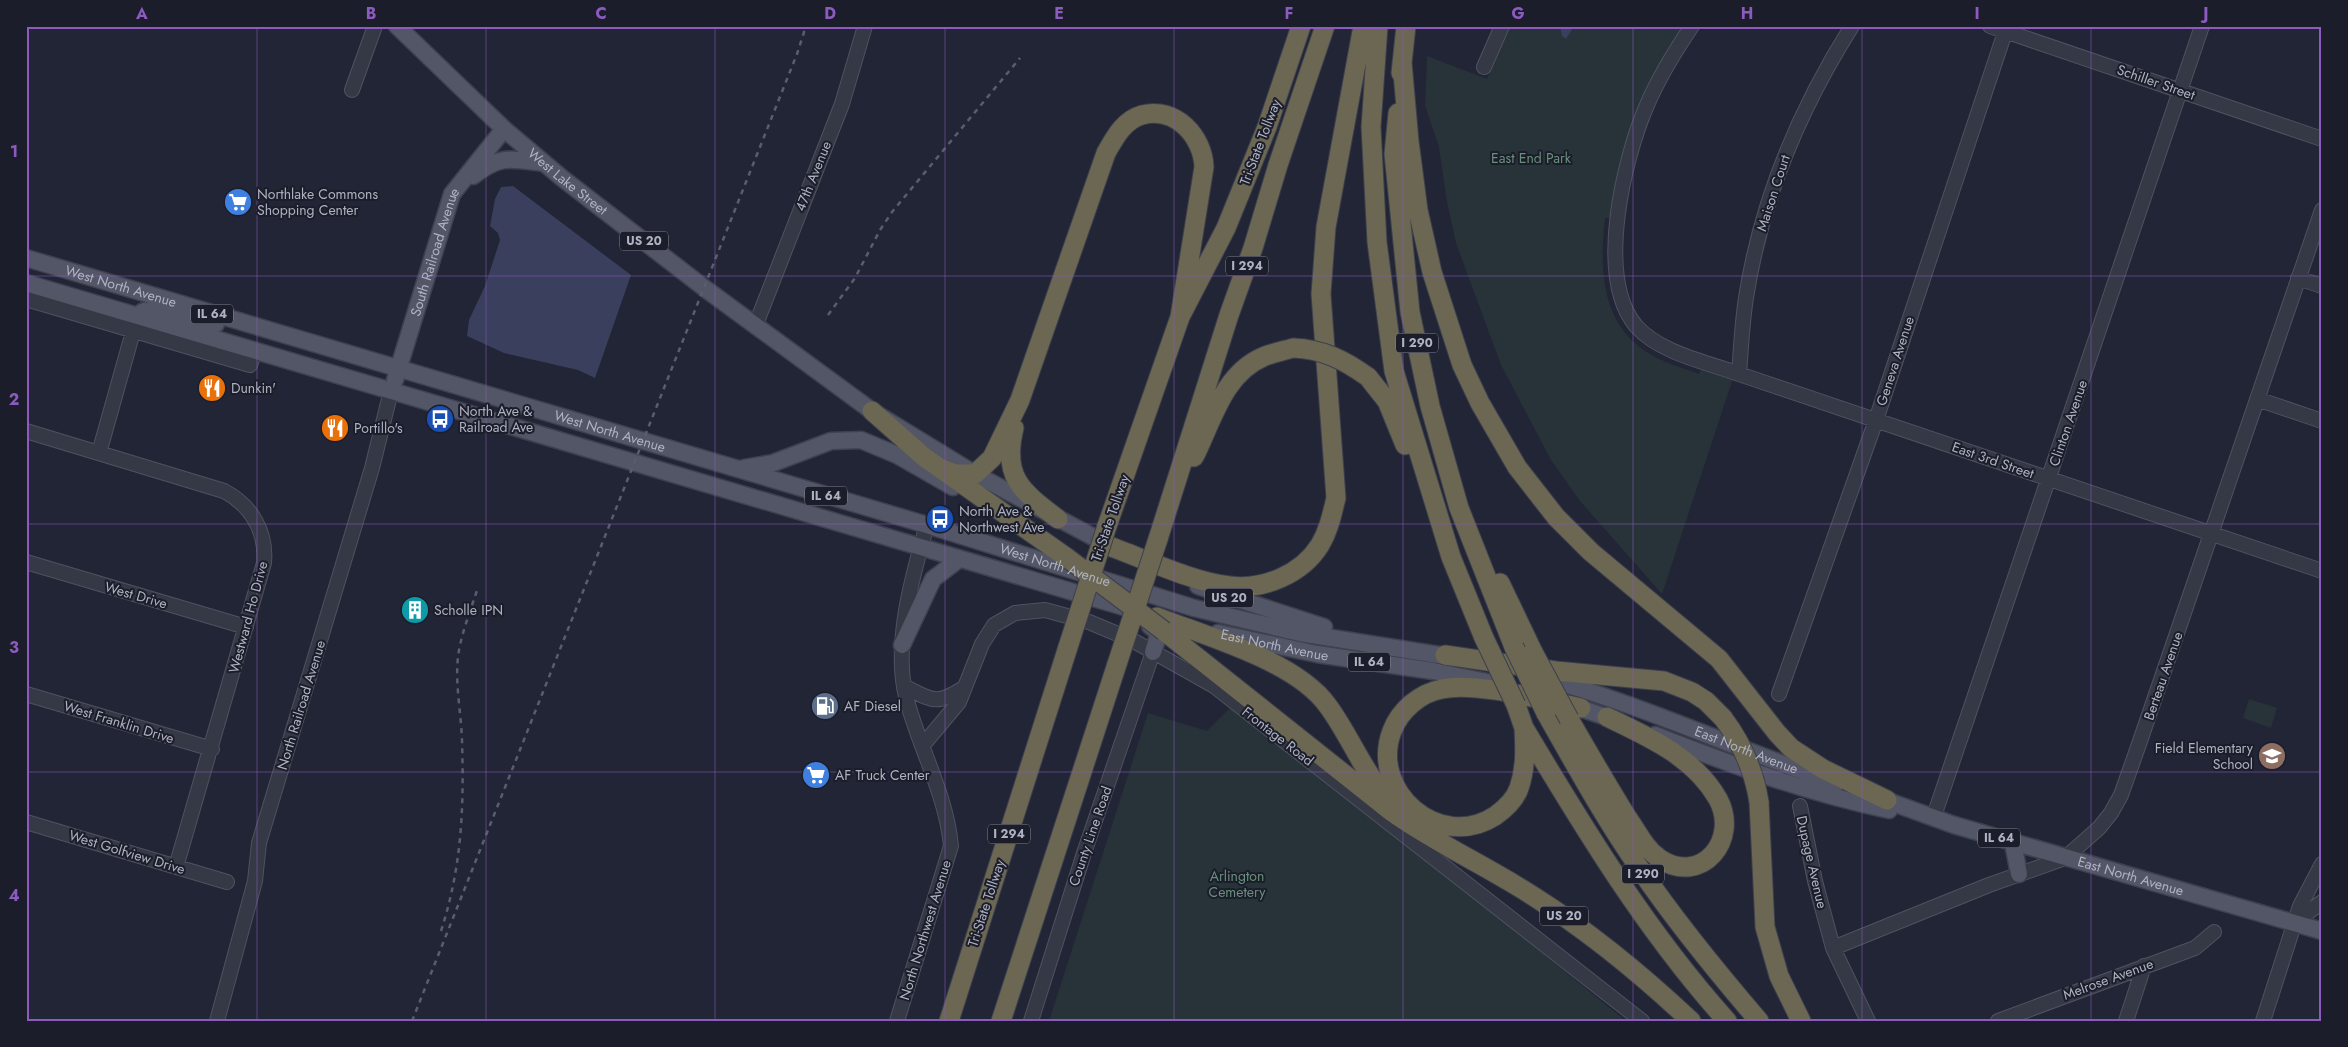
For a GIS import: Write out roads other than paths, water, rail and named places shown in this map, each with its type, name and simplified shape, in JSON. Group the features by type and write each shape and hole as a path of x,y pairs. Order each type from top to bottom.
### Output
{"highway":[{"name":"Tri-State Tollway","path":"949,1021 1068,646 1180,317 1226,228 1267,128 1301,26"},
{"name":"Tri-State Tollway","path":"1001,1021 1325,26"},
{"path":"1107,536 1212,582 1246,587 1263,584 1291,573 1304,563 1320,546 1330,523 1336,498 1321,294 1321,261 1363,26"},
{"name":"I 290","path":"1378,26 1371,127 1377,242 1394,371 1451,557 1484,638 1516,705 1524,728 1606,863 1671,951 1727,1021"},
{"name":"I 290","path":"1406,26 1394,154 1410,312 1430,406 1459,508 1514,647 1546,713 1580,775 1640,869 1723,979 1759,1021"},
{"path":"1402,62 1418,210 1432,272 1462,365 1480,403 1517,467 1556,517 1591,552 1719,659 1791,748 1823,769 1887,800"},
{"path":"940,468 955,474 975,474 992,458 1020,400 1106,153 1117,133 1129,122 1142,115 1156,114 1168,116 1182,123 1193,132 1204,153 1204,167 1180,317"},
{"path":"1169,505 1229,385 1243,370 1262,357 1293,348 1311,349 1342,358 1368,377 1387,401 1451,557"},
{"path":"1020,400 1010,451 1014,477 1023,491 1058,519"},
{"path":"1430,406 1497,575 1533,652 1575,713 1623,810 1651,851 1660,859 1682,867 1702,863 1710,858 1721,842 1725,824 1724,812 1711,788 1700,775 1673,751 1607,717"},
{"name":"US 20","path":"872,411 940,468 1065,560 1159,618 1345,776 1422,833 1492,872 1576,924 1643,976 1691,1021"},
{"path":"1159,618 1263,659 1305,681 1328,706 1378,789 1404,818 1422,833"},
{"name":"US 20","path":"1445,655 1556,671 1664,681 1692,692 1706,701 1723,718 1732,730 1750,766 1759,802 1765,927 1779,976 1801,1021"},
{"path":"1524,728 1524,761 1518,789 1503,810 1490,819 1462,826 1433,822 1420,816 1407,805 1398,792 1388,763 1390,737 1403,712 1415,701 1428,694 1442,689 1469,687 1575,713"}],"main road":[{"name":"West Lake Street","path":"397,26 504,128 544,162 707,290 756,324 872,411"},
{"name":"South Railroad Avenue","path":"391,391 452,194 504,128"},
{"path":"452,194 490,163 508,159 544,162"},
{"name":"West North Avenue","path":"26,258 927,526 1159,618"},
{"name":"West North Avenue","path":"26,282 136,323 253,358 391,391 920,549 1159,618"},
{"path":"136,323 144,311 157,310 206,323 289,337"},
{"name":"US 20","path":"872,411 975,474 1058,519 1107,536 1159,570 1230,598 1336,631 1416,650"},
{"path":"732,468 755,468 831,442 861,440 923,469 994,512 1065,560"},
{"path":"902,645 933,579 958,560"},
{"name":"East North Avenue","path":"1159,618 1263,643 1476,679 1575,713 1607,717 1772,780 1851,802 1932,818"},
{"name":"East North Avenue","path":"1159,618 1265,626 1416,650 1445,655 1569,685 1648,713 1751,754 1887,800 1932,818 2065,858 2322,930"},
{"path":"1153,652 1159,633 1159,618"},
{"path":"2013,843 2019,874"}],"street":[{"path":"352,90 375,26"},
{"name":"47th Avenue","path":"756,324 842,104 865,26"},
{"path":"1484,67 1502,26"},
{"name":"East 3rd Street","path":"1692,26 1655,87 1632,145 1619,216 1616,267 1622,300 1629,316 1638,327 1669,348 1739,374 2322,571"},
{"name":"Maison Court","path":"1739,374 1746,299 1768,204 1790,142 1812,92 1852,26"},
{"name":"Schiller Street","path":"1990,26 2006,29 2180,91 2322,138"},
{"name":"Clinton Avenue","path":"1932,818 2049,480 2202,26"},
{"name":"Geneva Avenue","path":"1780,694 1876,420 2006,29"},
{"name":"Berteau Avenue","path":"1833,948 2019,874 2065,858 2105,821 2121,795 2322,210"},
{"path":"2298,278 2322,286"},
{"name":"West North Avenue","path":"26,298 136,323"},
{"path":"99,453 136,323"},
{"name":"North Railroad Avenue","path":"217,1021 256,881 259,843 372,468 391,391"},
{"path":"2257,399 2322,421"},
{"name":"Westward Ho Drive","path":"26,431 216,488 232,495 249,511 260,530 264,555 212,749 176,867"},
{"name":"North Northwest Avenue","path":"897,1021 950,852 949,829 937,783 911,713 904,686 902,645 907,600 927,526"},
{"name":"West Drive","path":"26,562 246,627"},
{"name":"Frontage Road","path":"923,745 959,702 986,638 994,626 1015,613 1045,610 1089,622 1132,640 1214,686 1642,1021"},
{"name":"County Line Road","path":"1031,1021 1085,850 1153,652"},
{"path":"904,686 930,700 946,700 965,687"},
{"name":"West Franklin Drive","path":"26,694 212,749"},
{"name":"Dupage Avenue","path":"1800,806 1833,948"},
{"name":"West Golfview Drive","path":"26,822 227,882"},
{"path":"2263,1021 2294,923 2322,864"},
{"path":"2294,923 2322,902"},
{"name":"Melrose Avenue","path":"1998,1021 2196,948 2214,932"},
{"path":"1833,948 1868,1021"},
{"path":"2126,1021 2144,966"}],"water":[{"path":"1560,26 1574,26 1566,39 1562,36"},
{"path":"513,186 631,275 595,378 578,370 504,353 467,336 469,320 485,286 500,240 498,233 490,226 495,199 501,187"}],"railway":[{"path":"412,1021 797,54 806,26"},
{"path":"828,315 855,278 880,230 892,212 1020,58"},
{"path":"441,931 453,883 462,813 462,740 458,657 464,630 478,587"}],"place":[{"name":"Northlake Commons Shopping Center","path":"238,202"},
{"name":"Dunkin'","path":"212,388"},
{"name":"North Ave & Railroad Ave","path":"440,419"},
{"name":"Portillo's","path":"335,428"},
{"name":"North Ave & Northwest Ave","path":"940,519"},
{"name":"Scholle IPN","path":"415,610"},
{"name":"AF Diesel","path":"825,706"},
{"name":"Field Elementary School","path":"2272,756"},
{"name":"AF Truck Center","path":"816,775"}],"park label":[{"name":"East End Park","path":"1531,158"},
{"name":"Arlington Cemetery","path":"1237,884"}]}
